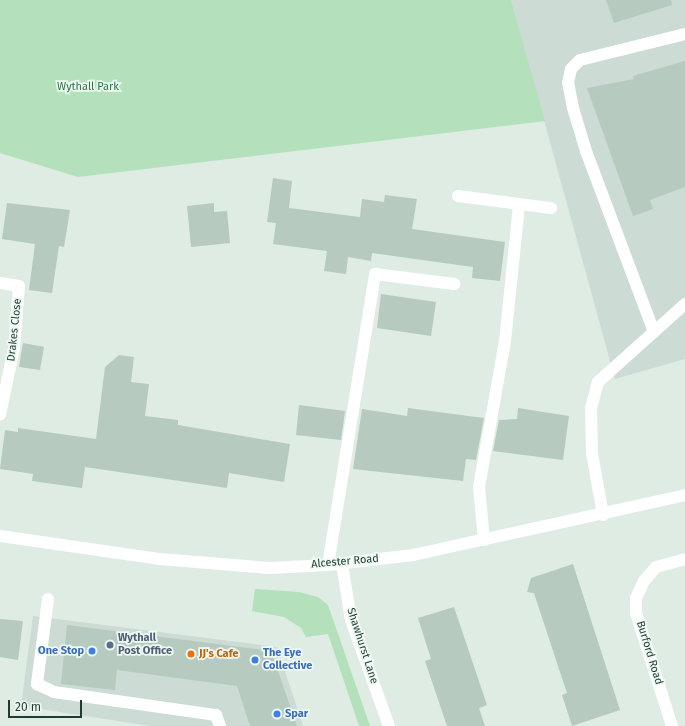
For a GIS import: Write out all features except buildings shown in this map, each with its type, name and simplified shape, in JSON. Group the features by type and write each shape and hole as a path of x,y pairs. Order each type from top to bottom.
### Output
{"street":[{"path":"654,332 586,151 572,108 568,83 572,69 580,60 685,34"},
{"path":"458,196 551,208"},
{"path":"484,540 479,487 505,341 519,205"},
{"path":"328,565 376,274 454,284"},
{"name":"Drakes Close","path":"0,283 19,286 14,348 0,416"},
{"path":"603,515 592,453 591,408 598,382 685,304"},
{"name":"Alcester Road","path":"0,536 160,559 269,568 328,565 413,555 603,515 685,495"},
{"name":"Burford Road","path":"672,726 636,613 636,598 644,581 656,568 685,559"},
{"name":"Shawhurst Lane","path":"342,564 351,620 389,726"},
{"path":"48,599 37,684 54,692 216,715 220,726"}],"shaded area":[{"path":"511,0 685,0 685,359 615,379"},
{"path":"33,616 277,647 303,726 150,726 21,706"}],"green space":[{"name":"Wythall Park","path":"0,0 511,0 545,121 78,177 0,153"},
{"path":"255,589 299,592 318,597 328,605 370,726 359,726 328,634 306,637 301,628 284,617 252,611"}],"place":[{"name":"Wythall Post Office","path":"110,645"},
{"name":"One Stop","path":"92,651"},
{"name":"JJ's Cafe","path":"191,654"},
{"name":"The Eye Collective","path":"255,660"},
{"name":"Spar","path":"277,714"}]}
